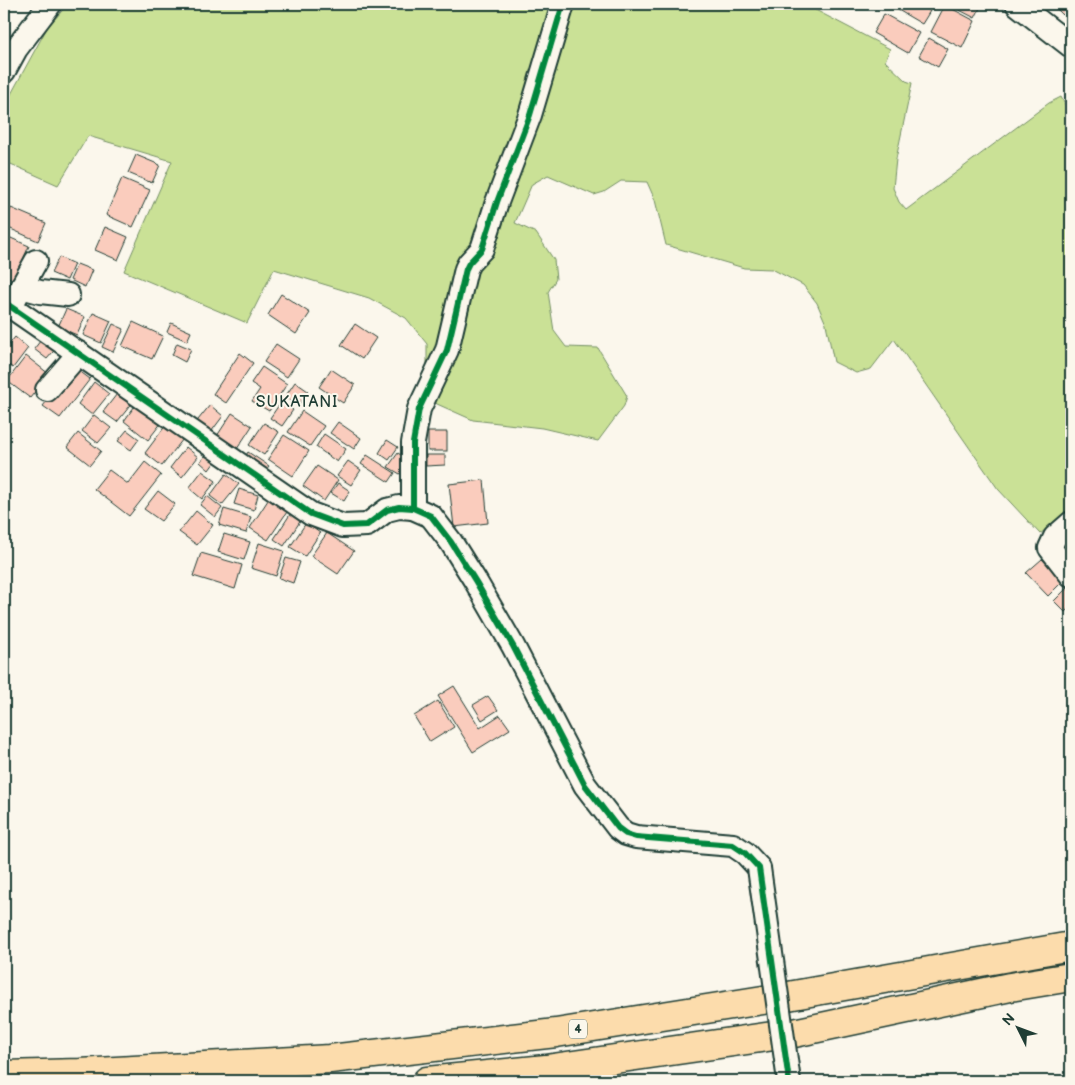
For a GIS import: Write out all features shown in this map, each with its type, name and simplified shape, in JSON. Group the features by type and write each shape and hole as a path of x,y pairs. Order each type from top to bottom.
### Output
{"highway":[{"name":"4","path":"4,1075 330,1060 556,1033 778,998 1071,946"},
{"path":"427,1081 546,1069 794,1034 1010,987 1071,977"}],"street":[{"path":"4,71 16,49 50,4"},
{"path":"413,508 413,443 419,409 447,350 466,269 482,249 497,202 530,115 563,4"},
{"path":"1017,4 1071,46"},
{"path":"12,298 36,261"},
{"path":"12,298 40,292 68,295"},
{"path":"12,298 79,353 310,514 343,526 367,524 387,510 399,507 413,508 431,516 451,542 513,646 586,786 618,828 626,834 636,837 733,845 745,853 759,868 789,1081"},
{"path":"47,390 79,353"},
{"path":"1071,523 1054,537 1050,548 1071,575"},
{"path":"1005,958 1010,987"}],"green space":[{"path":"68,4 804,4 890,49 885,61 906,81 912,83 896,159 893,188 899,202 906,210 1049,103 1061,97 1071,116 1071,509 1040,534 998,489 894,339 871,369 856,373 834,362 826,324 817,303 803,285 772,269 744,268 666,245 655,200 647,182 621,181 604,192 594,195 548,175 532,184 515,223 536,233 554,260 556,279 548,292 554,331 566,347 598,348 627,396 624,406 598,441 542,428 473,420 437,404 419,390 427,365 427,344 406,318 369,298 274,269 247,323 124,271 172,161 88,136 58,185 4,161 4,107 47,28"}],"building":[{"path":"895,4 918,4 930,11 922,24 893,7"},
{"path":"948,4 982,4 975,18"},
{"path":"1052,4 1071,4 1071,7 1063,15"},
{"path":"945,5 975,21 962,48 931,32"},
{"path":"884,14 919,33 908,53 873,33"},
{"path":"1071,19 1071,29 1066,24"},
{"path":"929,38 948,49 938,67 919,56"},
{"path":"136,155 160,165 152,183 128,173"},
{"path":"122,178 150,190 133,227 106,215"},
{"path":"11,208 46,223 38,241 4,226"},
{"path":"105,227 128,237 118,260 95,250"},
{"path":"4,235 29,246 14,280 4,275"},
{"path":"59,257 74,264 67,280 51,273"},
{"path":"77,264 92,270 85,287 70,280"},
{"path":"281,294 310,313 296,334 268,315"},
{"path":"66,309 85,317 77,335 58,327"},
{"path":"93,313 111,321 101,343 83,335"},
{"path":"133,322 163,336 152,359 122,346"},
{"path":"171,323 191,332 187,341 167,332"},
{"path":"113,324 124,329 113,352 102,347"},
{"path":"355,324 376,338 362,359 341,345"},
{"path":"44,336 58,346 47,359 34,349"},
{"path":"15,337 28,348 13,368 4,362 4,351"},
{"path":"177,343 191,349 185,362 172,355"},
{"path":"276,344 299,359 287,377 264,362"},
{"path":"240,353 253,363 226,403 213,394"},
{"path":"26,356 49,374 30,398 7,381"},
{"path":"74,367 90,379 60,418 43,406"},
{"path":"262,367 287,384 269,411 252,401 260,389 251,383"},
{"path":"331,369 355,385 343,403 319,387"},
{"path":"94,382 109,394 92,415 78,404"},
{"path":"295,382 308,391 298,406 285,397"},
{"path":"120,390 134,401 117,422 103,412"},
{"path":"281,402 293,410 282,426 270,418"},
{"path":"137,403 162,422 148,440 124,421"},
{"path":"210,405 223,416 208,436 194,425"},
{"path":"302,411 324,426 310,446 288,432"},
{"path":"232,413 252,426 235,452 215,439"},
{"path":"94,415 111,428 98,443 82,431"},
{"path":"338,422 361,438 354,449 330,433"},
{"path":"264,423 279,432 264,455 249,445"},
{"path":"166,425 183,439 162,466 145,453"},
{"path":"127,430 139,439 131,450 118,441"},
{"path":"428,432 447,432 447,451 428,451"},
{"path":"78,433 101,451 90,465 67,447"},
{"path":"324,434 346,449 337,462 316,447"},
{"path":"284,435 309,451 293,476 268,459"},
{"path":"387,440 398,447 389,460 379,453"},
{"path":"186,447 198,457 182,477 170,468"},
{"path":"208,452 217,459 209,470 200,462"},
{"path":"248,452 269,466 262,475 242,462"},
{"path":"398,453 409,461 400,474 388,467"},
{"path":"367,455 395,473 389,482 361,464"},
{"path":"426,455 445,455 445,465 426,466"},
{"path":"348,461 361,470 351,485 337,476"},
{"path":"145,462 161,475 129,516 94,489 109,470 128,484"},
{"path":"317,466 338,480 324,501 303,486"},
{"path":"202,471 216,481 202,499 189,488"},
{"path":"226,474 239,484 222,505 210,496"},
{"path":"484,480 488,523 454,527 449,484"},
{"path":"338,483 350,491 344,501 331,493"},
{"path":"239,489 258,495 254,510 234,504"},
{"path":"158,491 175,504 161,521 144,509"},
{"path":"207,496 222,508 215,517 200,505"},
{"path":"270,497 289,509 268,540 250,528"},
{"path":"224,509 251,517 246,533 219,525"},
{"path":"196,511 213,525 197,545 179,532"},
{"path":"291,513 301,520 284,546 274,539"},
{"path":"306,523 320,533 305,556 290,547"},
{"path":"327,533 354,551 338,574 311,556"},
{"path":"224,534 250,542 244,560 218,552"},
{"path":"259,543 284,551 276,576 251,568"},
{"path":"1071,544 1071,564 1061,553"},
{"path":"201,553 242,565 235,589 193,576"},
{"path":"286,558 300,562 293,583 279,578"},
{"path":"1042,559 1063,581 1048,596 1026,573"},
{"path":"1067,588 1071,593 1071,606 1065,612 1054,601"},
{"path":"454,686 480,728 500,715 510,729 473,752 438,696"},
{"path":"488,696 498,710 482,720 473,705"},
{"path":"438,701 454,727 430,742 414,716"}],"cycle path":[{"path":"563,4 530,115 497,202 482,249 466,269 447,350 419,409 413,443 413,508 431,516 451,542 513,646 585,785 618,828 626,834 636,837 733,845 745,853 759,868 789,1081"},
{"path":"4,302 311,514 343,526 367,525 387,510 399,507 413,508"}],"district":[{"name":"SUKATANI","path":"297,401"}]}
